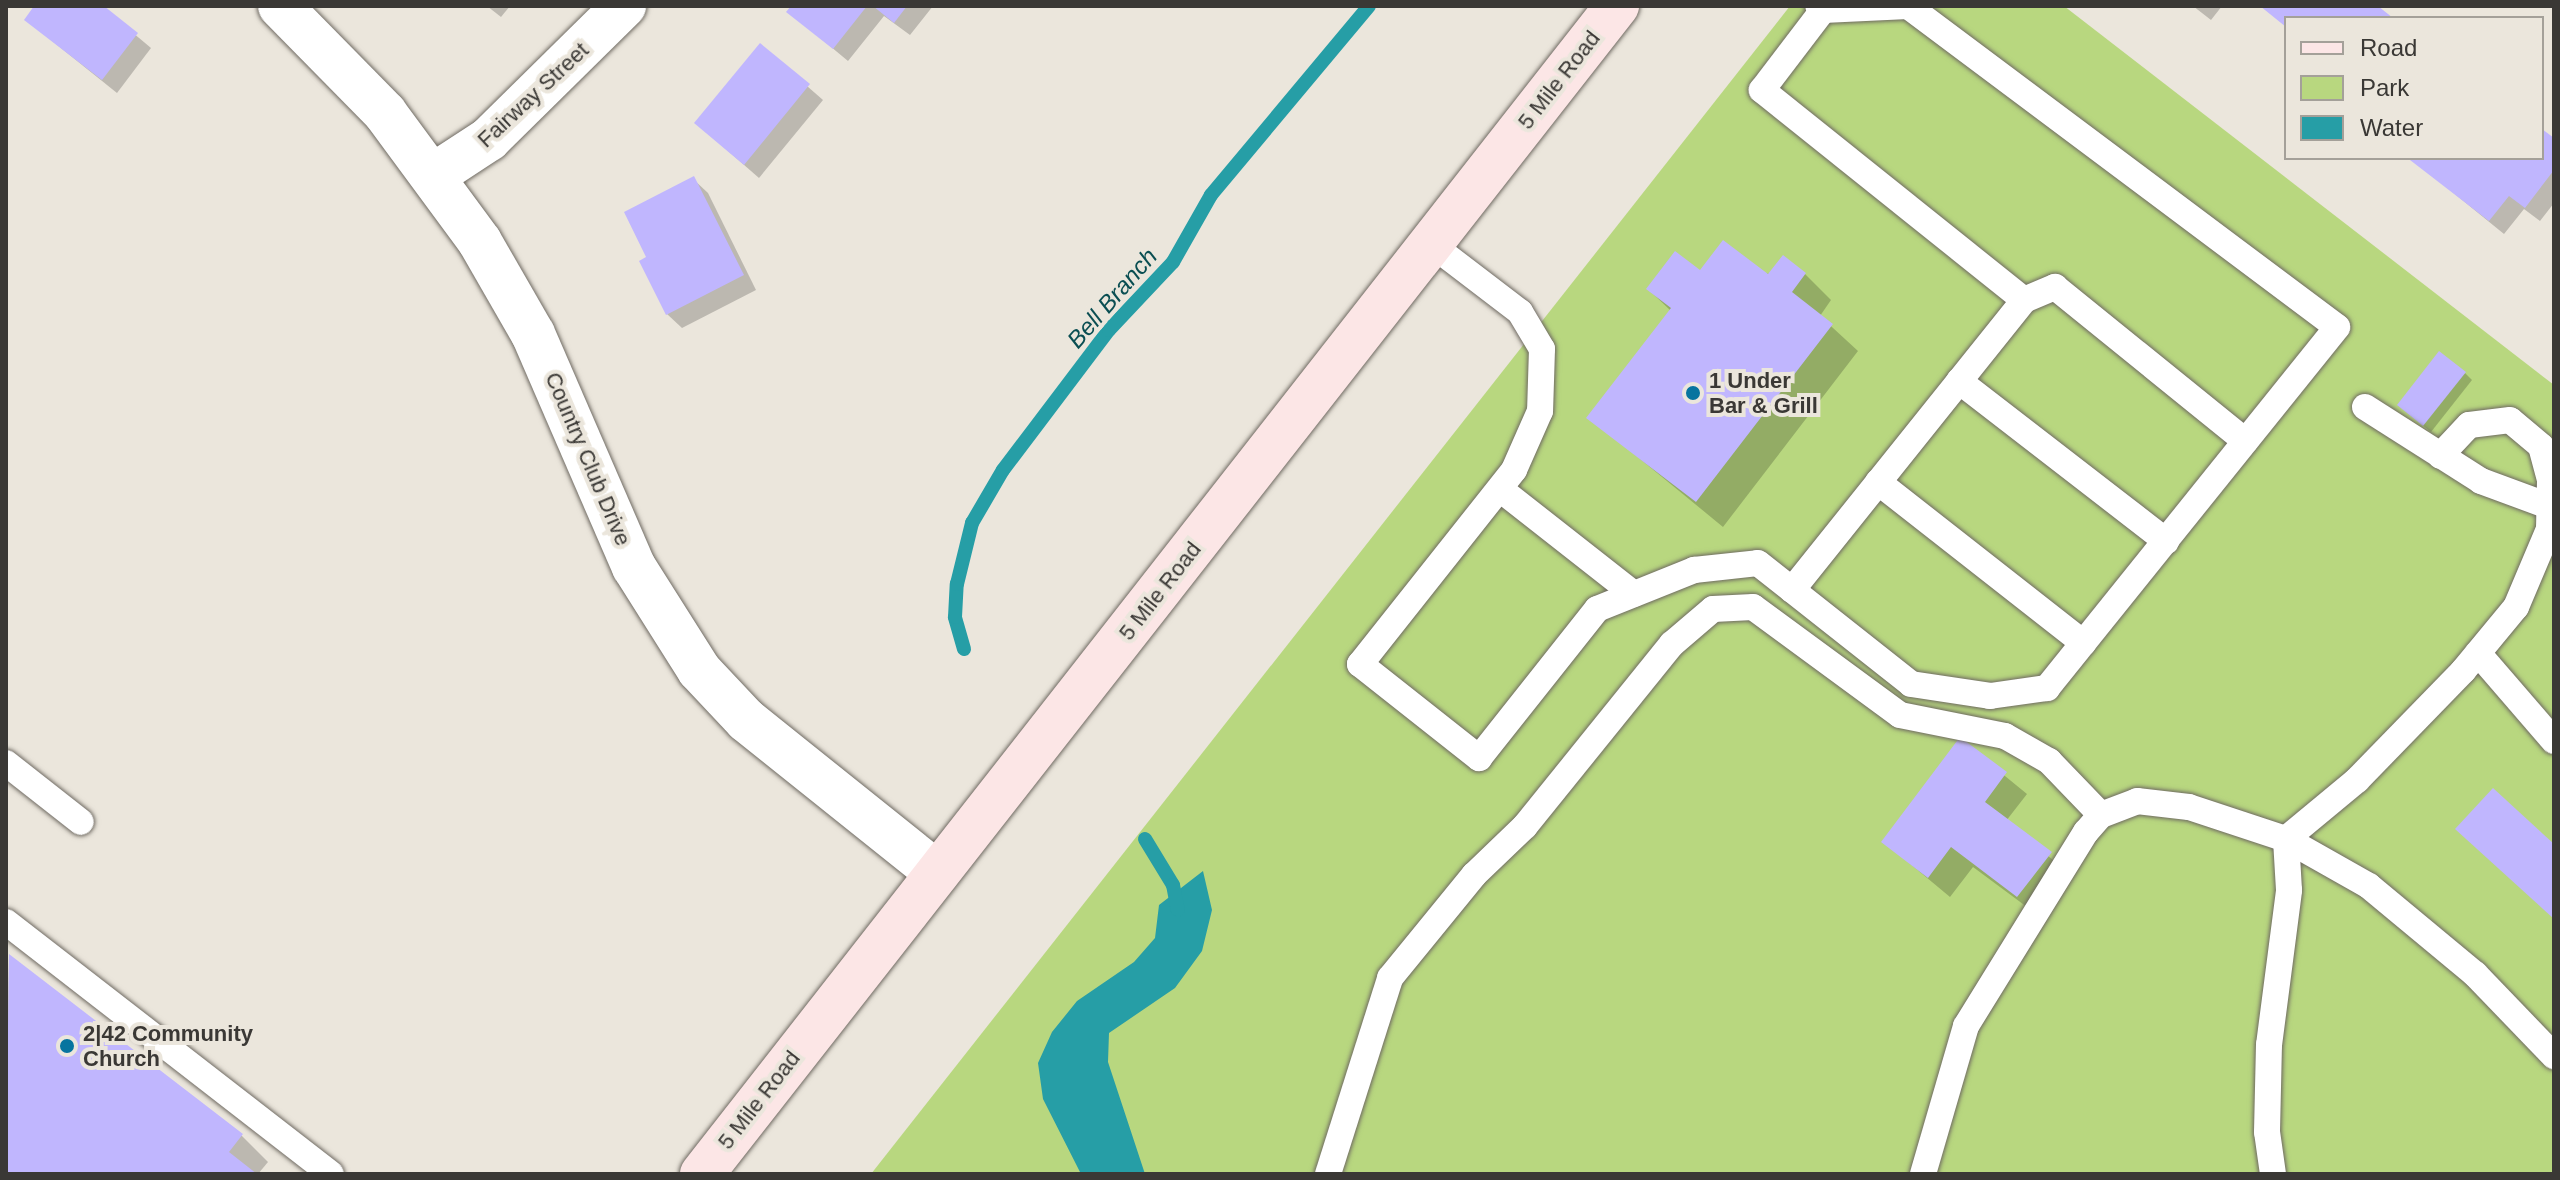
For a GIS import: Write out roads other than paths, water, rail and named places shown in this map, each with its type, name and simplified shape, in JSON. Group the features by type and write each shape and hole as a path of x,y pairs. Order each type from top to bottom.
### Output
{"main road":[{"name":"5 Mile Road","path":"702,1174 1617,6"}],"street":[{"name":"Country Club Drive","path":"280,6 376,103 434,175 533,334 634,567 668,628 746,720 937,873"},
{"name":"Fairway Street","path":"434,175 489,139 624,6"}],"lane":[{"path":"1431,244 1520,312 1542,349 1540,411 1514,470 1360,664 1479,758 1597,609 1694,570 1758,563 1911,684 1990,696 2047,688 2337,327 1908,6 1821,8 1762,90 2024,300"},
{"path":"1792,590 2024,300 2055,287 2245,441"},
{"path":"1959,381 2166,541"},
{"path":"2365,407 2481,481 2552,507"},
{"path":"2286,839 2357,780 2478,653 2516,607 2549,529 2552,507 2550,480 2541,446 2510,420 2469,425 2440,456"},
{"path":"1878,482 2083,643"},
{"path":"1500,489 1634,594"},
{"path":"1328,1174 1390,978 1474,875 1525,826 1672,644 1713,609 1753,607 1900,715 2005,736 2049,761 2101,815"},
{"path":"2478,653 2554,741"},
{"path":"6,763 81,822"},
{"path":"1923,1174 1966,1026 2101,815 2137,801 2189,807 2286,839 2369,886 2475,974 2554,1056"},
{"path":"2273,1174 2267,1132 2269,1045 2289,890 2286,839"},
{"path":"6,922 331,1174"}],"water":[{"path":"1203,871 1212,910 1202,951 1175,988 1109,1033 1108,1062 1145,1174 1081,1174 1043,1099 1038,1063 1052,1032 1077,1001 1134,962 1155,938 1159,905"}],"waterway":[{"name":"Bell Branch","path":"964,649 955,617 957,584 972,523 1003,470 1109,330 1173,262 1211,195 1369,6"},
{"name":"Bell Branch","path":"1145,839 1173,885 1178,910"}],"place":[{"name":"1 Under Bar & Grill","path":"1693,393"},
{"name":"2|42 Community Church","path":"67,1046"}]}
